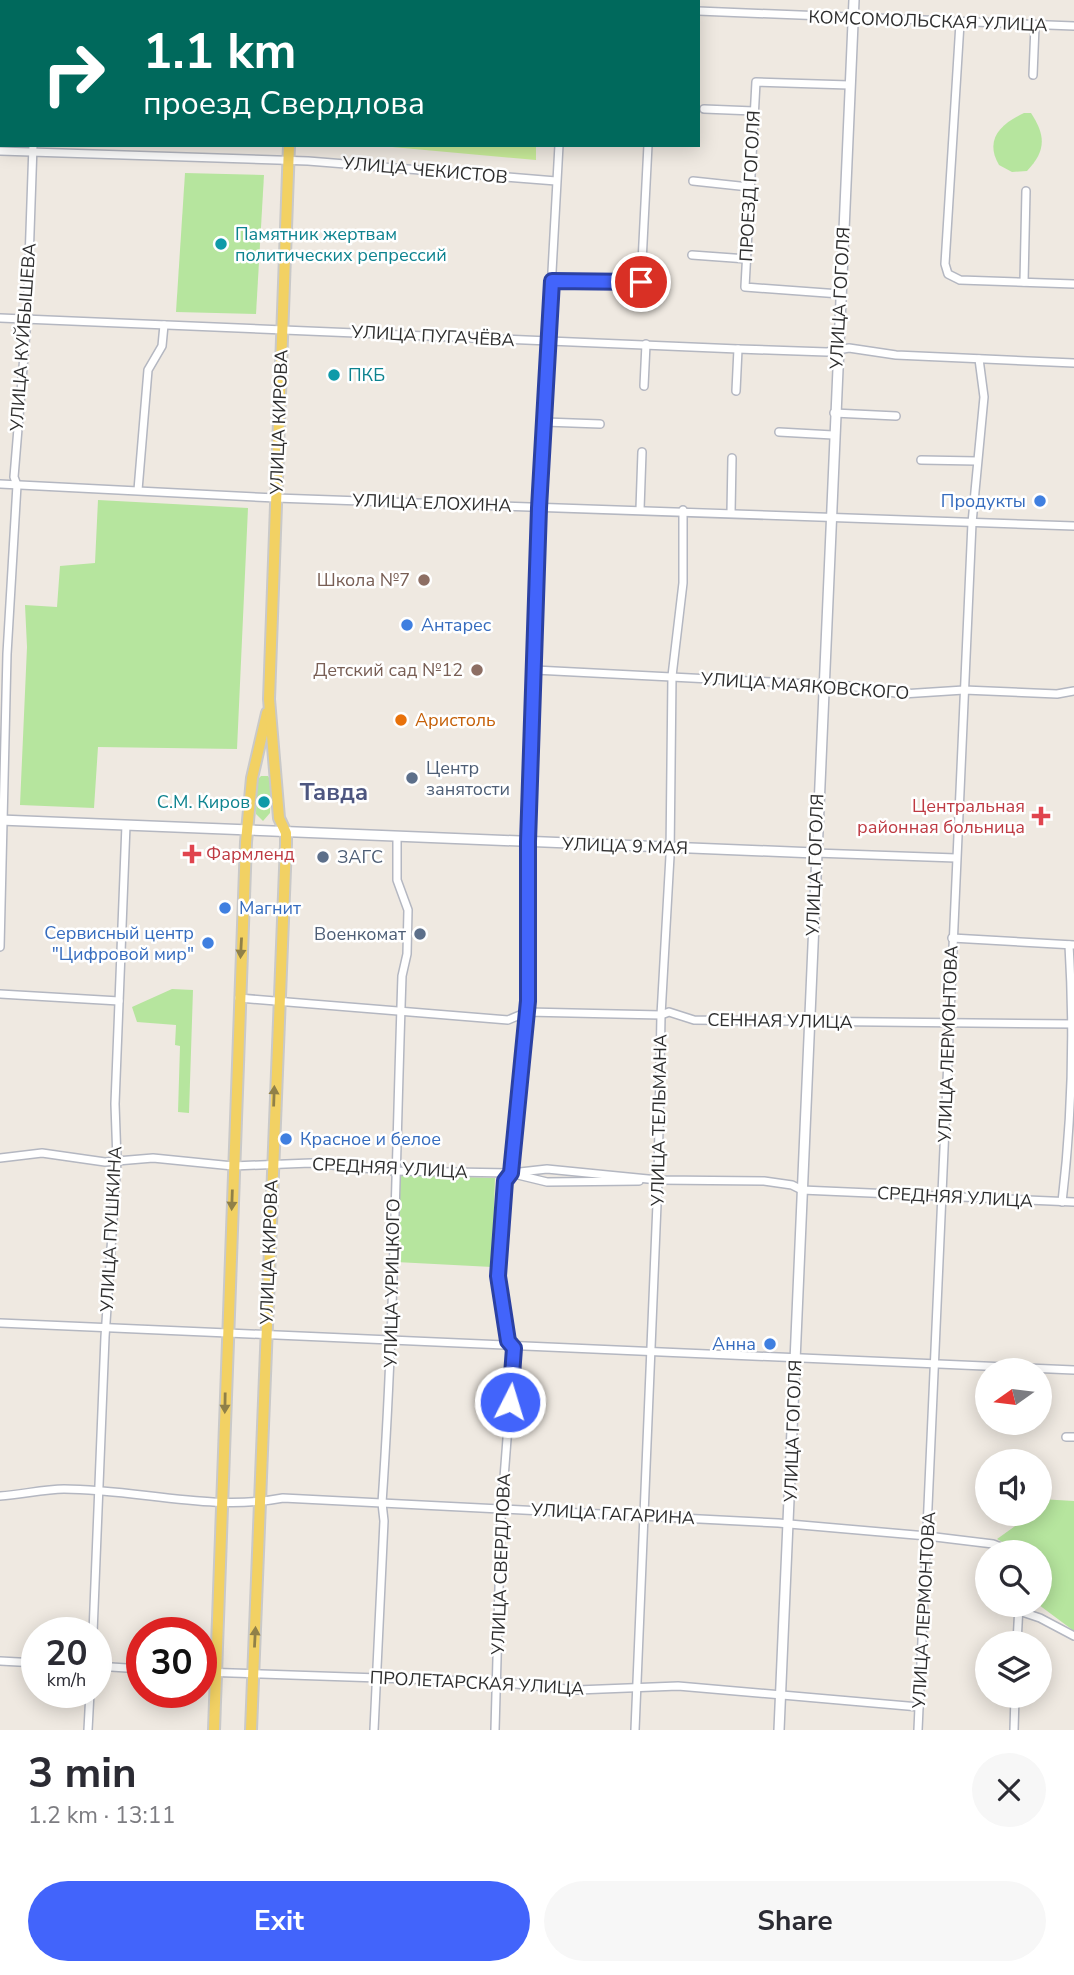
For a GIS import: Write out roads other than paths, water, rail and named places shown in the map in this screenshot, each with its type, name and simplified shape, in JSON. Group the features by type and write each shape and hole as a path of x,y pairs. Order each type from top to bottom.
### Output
{"main road":[{"name":"УЛИЦА КИРОВА","path":"251,1730 277,1002 286,833 279,818 278,776 270,699 289,147"},
{"name":"УЛИЦА КИРОВА","path":"217,1673 247,831 252,778 270,699"},
{"path":"252,778 258,769 266,767 278,776"},
{"name":"УЛИЦА КИРОВА","path":"214,1730 215,1708"}],"street":[{"path":"707,12 708,0"},
{"name":"УЛИЦА ГОГОЛЯ","path":"779,1730 853,0"},
{"name":"КОМСОМОЛЬСКАЯ УЛИЦА","path":"700,11 853,20 1074,26"},
{"path":"960,23 945,264 948,274 960,280 1074,284"},
{"path":"1033,75 1035,26"},
{"name":"ПРОЕЗД ГОГОЛЯ","path":"840,293 745,287 749,187 756,82 849,85"},
{"path":"704,109 754,111"},
{"name":"УЛИЦА СВЕРДЛОВА","path":"495,1730 501,1509 514,1348 508,1341 498,1276 505,1181 511,1173 527,1012 528,842 536,670 539,508 559,147"},
{"path":"552,281 641,282 648,147"},
{"name":"УЛИЦА ЧЕКИСТОВ","path":"0,151 33,149 288,160 556,181"},
{"name":"УЛИЦА КУЙБЫШЕВА","path":"0,947 4,654 18,485 14,477 26,319 33,149"},
{"path":"694,181 749,187"},
{"path":"1024,282 1026,191"},
{"path":"692,255 747,259"},
{"name":"УЛИЦА ПУГАЧЁВА","path":"0,317 738,349 827,352 838,349 1074,363"},
{"path":"138,490 148,370 162,346 164,325"},
{"path":"644,386 646,344"},
{"path":"736,391 738,349"},
{"name":"УЛИЦА ЛЕРМОНТОВА","path":"918,1730 972,523 984,397 979,359"},
{"path":"834,413 896,416"},
{"path":"545,422 600,424"},
{"path":"779,432 833,435"},
{"path":"640,509 642,452"},
{"path":"731,513 732,458"},
{"path":"921,460 977,461"},
{"name":"УЛИЦА ЕЛОХИНА","path":"0,484 276,498 539,508 683,510 1074,526"},
{"name":"УЛИЦА ТЕЛЬМАНА","path":"635,1730 658,1180 672,676 683,583 683,510"},
{"name":"УЛИЦА МАЯКОВСКОГО","path":"536,670 823,685 902,694 964,690 1057,694 1074,691"},
{"name":"УЛИЦА 9 МАЯ","path":"1,820 397,838 956,858"},
{"name":"УЛИЦА ПУШКИНА","path":"94,1617 101,1492 105,1330 117,1161 115,1104 126,825"},
{"name":"УЛИЦА УРИЦКОГО","path":"374,1730 384,1521 382,1503 393,1341 394,1171 408,910 397,880 397,838"},
{"path":"952,938 1071,945 1073,1024 1070,1134 1062,1202"},
{"path":"0,994 119,1001"},
{"name":"СЕННАЯ УЛИЦА","path":"239,998 508,1020 527,1012 661,1016 668,1012 694,1020 949,1025 1073,1024"},
{"name":"СРЕДНЯЯ УЛИЦА","path":"0,1158 42,1153 117,1161 153,1158 233,1166 311,1163 394,1171 511,1173 547,1169 658,1180 764,1181 792,1185 802,1190 1074,1202"},
{"path":"511,1173 547,1181 658,1180"},
{"path":"0,1324 1074,1370"},
{"name":"УЛИЦА ГАГАРИНА","path":"0,1496 61,1489 223,1503 261,1502 283,1498 645,1515 778,1522 789,1526 975,1542"},
{"path":"1038,1617 1074,1636"},
{"path":"0,1661 21,1662"},
{"name":"ПРОЛЕТАРСКАЯ УЛИЦА","path":"217,1673 496,1682 577,1690 636,1686 919,1707"},
{"path":"88,1730 89,1708"},
{"path":"1014,1730 1015,1708"}],"place":[{"name":"Памятник жертвам политических репрессий","path":"221,244"},
{"name":"ПКБ","path":"334,375"},
{"name":"Продукты","path":"1040,501"},
{"name":"Школа №7","path":"424,580"},
{"name":"Антарес","path":"407,625"},
{"name":"Детский сад №12","path":"477,670"},
{"name":"Аристоль","path":"401,720"},
{"name":"Центр занятости","path":"412,778"},
{"name":"С.М. Киров","path":"264,802"},
{"name":"Центральная районная больница","path":"1041,816"},
{"name":"Фармленд","path":"192,854"},
{"name":"ЗАГС","path":"323,857"},
{"name":"Магнит","path":"225,908"},
{"name":"Военкомат","path":"420,934"},
{"name":"Сервисный центр \"Цифровой мир\"","path":"208,943"},
{"name":"Красное и белое","path":"286,1139"},
{"name":"Анна","path":"770,1344"}],"district":[{"name":"Тавда","path":"334,792"}]}
